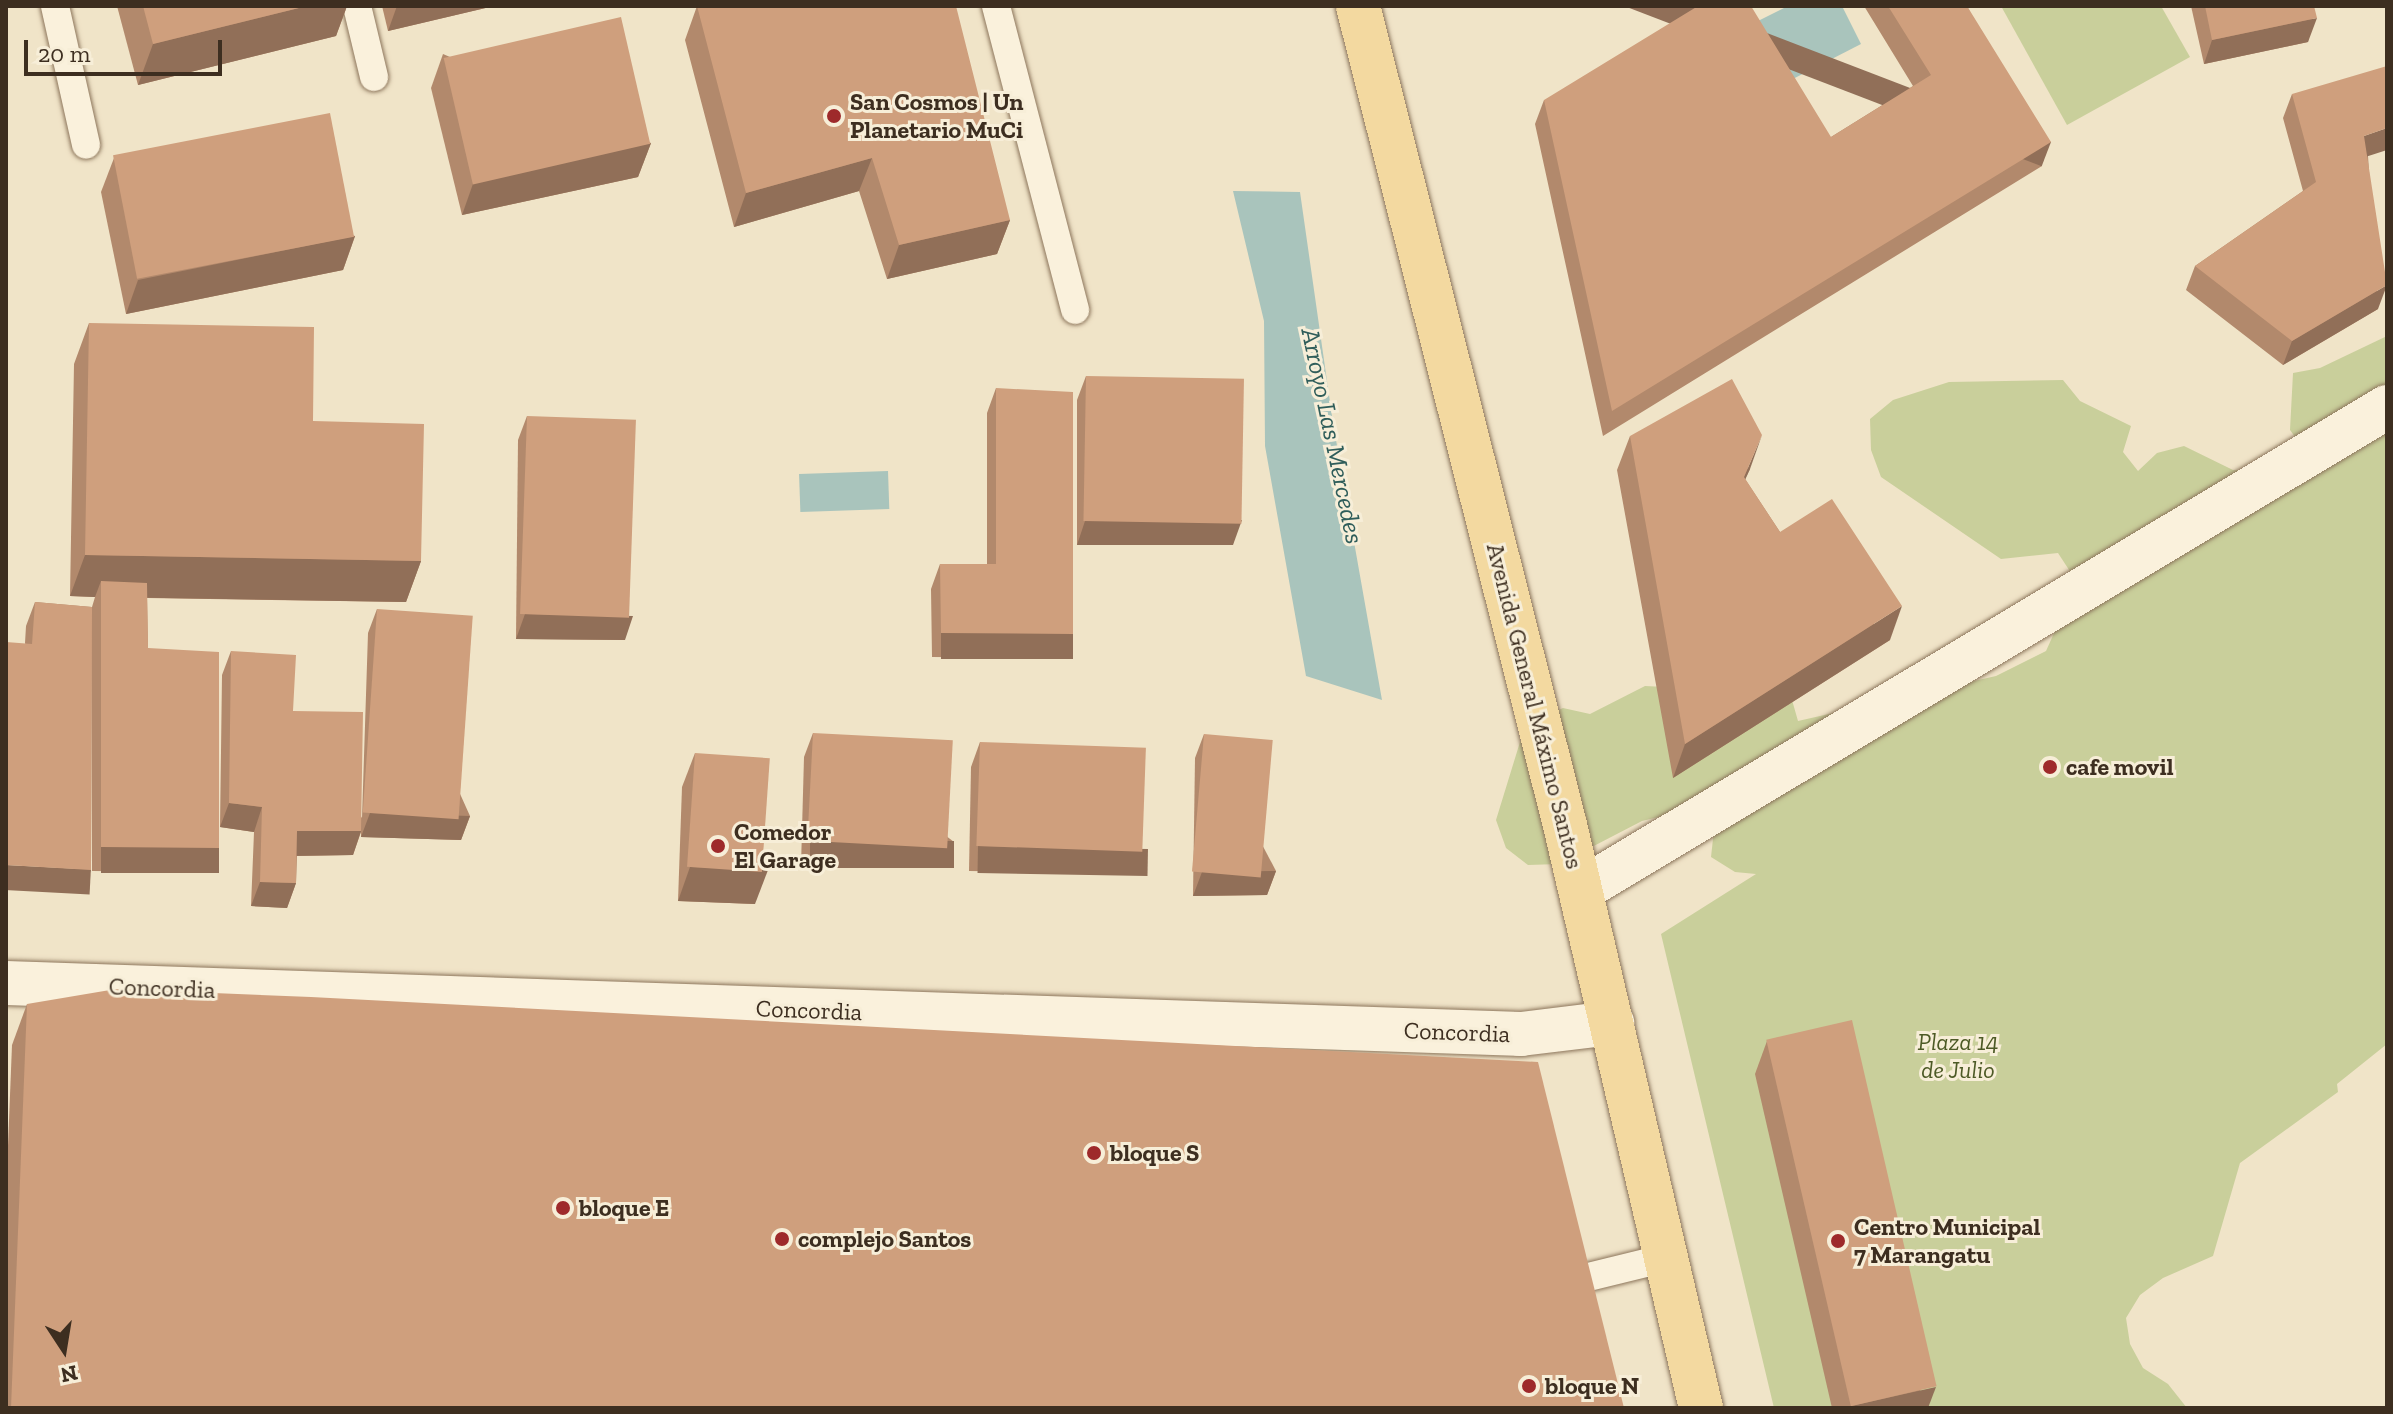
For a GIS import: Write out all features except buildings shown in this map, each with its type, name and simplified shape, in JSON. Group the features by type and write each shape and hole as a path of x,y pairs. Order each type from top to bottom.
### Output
{"main road":[{"name":"Avenida General Máximo Santos","path":"1358,6 1581,890 1701,1408"}],"street":[{"path":"1581,890 2387,407"},
{"name":"Concordia","path":"6,983 1521,1034 1612,1023"}],"lane":[{"path":"55,6 86,145"},
{"path":"357,6 374,77"},
{"path":"996,6 1075,310"},
{"path":"1568,1282 1666,1258"}],"green space":[{"path":"2001,6 2161,6 2190,57 2067,125"},
{"name":"Plaza 14 de Julio","path":"2387,336 2387,1044 2337,1084 2338,1092 2240,1163 2213,1256 2163,1278 2140,1295 2126,1318 2130,1344 2143,1368 2168,1384 2187,1408 1774,1408 1661,934 1756,874 1735,872 1711,857 1714,830 1696,808 1642,821 1559,864 1528,865 1506,848 1496,820 1520,742 1536,720 1563,708 1590,714 1645,686 1790,693 1798,721 1996,676 2046,651 2068,602 2073,576 2058,553 2001,559 1881,477 1871,450 1870,419 1893,400 1949,382 2063,380 2080,401 2131,426 2123,452 2138,471 2157,453 2184,446 2233,470 2286,471 2306,452 2290,430 2293,373 2320,368"}],"water":[{"path":"1788,6 1842,6 1861,44 1787,82 1756,22"},
{"name":"Arroyo Las Mercedes","path":"1233,191 1300,192 1333,423 1382,700 1306,676 1265,446 1264,321"},
{"path":"888,471 889,509 800,512 799,474"}],"place":[{"name":"San Cosmos | Un Planetario MuCi","path":"834,116"},
{"name":"cafe movil","path":"2050,767"},
{"name":"Comedor El Garage","path":"718,846"},
{"name":"bloque S","path":"1094,1153"},
{"name":"bloque E","path":"563,1208"},
{"name":"complejo Santos","path":"782,1239"},
{"name":"Centro Municipal 7 Marangatu","path":"1838,1241"},
{"name":"bloque N","path":"1529,1386"}]}
